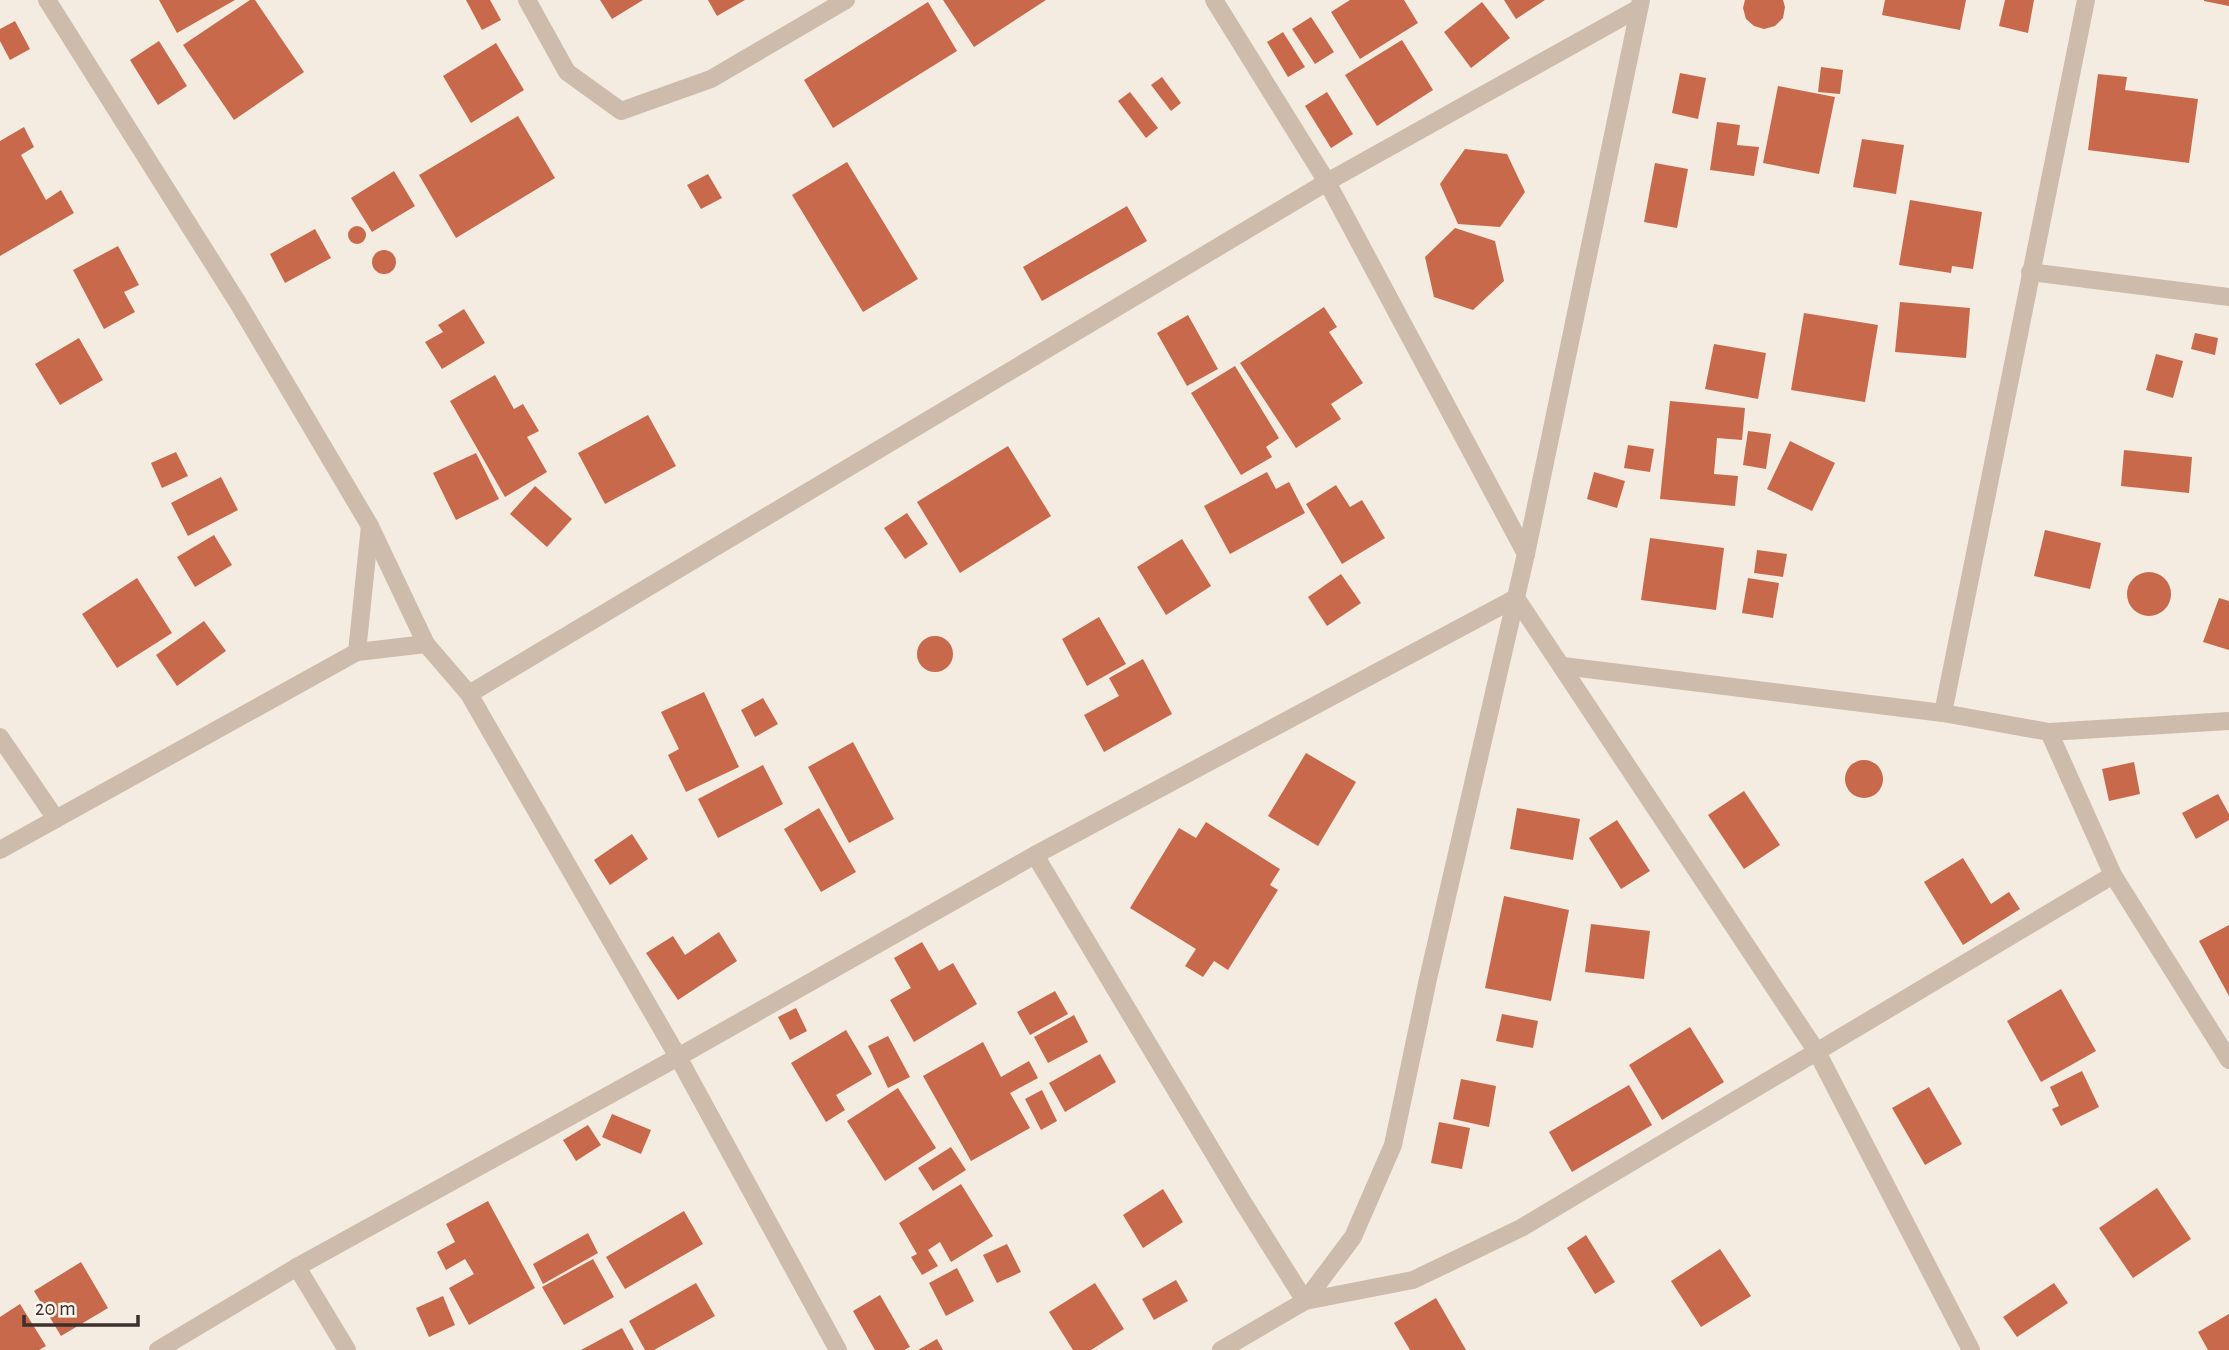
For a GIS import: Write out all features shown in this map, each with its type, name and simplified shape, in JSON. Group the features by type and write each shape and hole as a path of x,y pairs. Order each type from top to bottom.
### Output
{"street":[{"path":"47,0 238,303 370,526 426,644 469,694 678,1057 838,1350"},
{"path":"527,0 567,72 621,111 711,79 846,0"},
{"path":"1214,0 1327,182 1526,554"},
{"path":"1943,713 2086,0"},
{"path":"469,694 1327,182 1640,4"},
{"path":"1305,1301 1353,1237 1393,1145 1526,554 1640,4"},
{"path":"2030,272 2229,298"},
{"path":"357,652 370,526"},
{"path":"1516,598 1817,1052 1971,1350"},
{"path":"158,1350 297,1267 678,1057 1035,855 1516,598"},
{"path":"0,850 357,652 426,644"},
{"path":"1563,666 1943,713 2049,732 2229,721"},
{"path":"2049,732 2113,875 2229,1060"},
{"path":"0,737 56,820"},
{"path":"1035,855 1305,1301"},
{"path":"1221,1350 1305,1301 1413,1280 1521,1228 2113,875"},
{"path":"297,1267 347,1350"}],"building":[{"path":"159,0 235,0 177,33"},
{"path":"250,0 255,0 304,72 234,120 183,45"},
{"path":"466,0 490,0 501,20 482,30"},
{"path":"600,0 643,0 612,19"},
{"path":"708,0 745,0 717,16"},
{"path":"943,0 1046,0 974,47"},
{"path":"1350,0 1404,0 1418,23 1360,59 1331,12"},
{"path":"1504,0 1545,0 1516,19"},
{"path":"1745,0 1783,0 1783,18 1775,26 1764,29 1754,26 1746,19 1743,8"},
{"path":"1885,0 1966,0 1960,30 1882,15"},
{"path":"2005,0 2034,0 2028,33 1999,26"},
{"path":"2229,0 2229,6 2204,1"},
{"path":"928,2 957,51 833,128 804,80"},
{"path":"1482,2 1510,38 1471,68 1444,32"},
{"path":"1311,17 1334,52 1315,64 1292,29"},
{"path":"15,21 30,49 10,60 0,41 0,29"},
{"path":"1283,32 1305,67 1288,77 1267,42"},
{"path":"1402,40 1433,90 1377,126 1345,75"},
{"path":"159,41 187,86 158,105 130,60"},
{"path":"496,43 524,90 471,123 443,76"},
{"path":"1821,67 1843,70 1840,94 1818,92"},
{"path":"1680,73 1706,78 1698,119 1672,113"},
{"path":"2098,74 2127,77 2125,90 2198,99 2189,163 2088,150"},
{"path":"1162,77 1181,103 1171,111 1151,85"},
{"path":"1778,86 1835,97 1819,174 1763,163"},
{"path":"1130,92 1158,128 1146,138 1118,101"},
{"path":"1327,92 1353,134 1331,148 1305,106"},
{"path":"518,116 555,178 456,238 419,175"},
{"path":"1717,122 1740,125 1737,145 1759,147 1754,176 1710,170"},
{"path":"24,127 34,147 21,155 46,200 61,190 74,213 0,256 0,141"},
{"path":"1862,139 1904,145 1896,194 1853,187"},
{"path":"1465,149 1507,154 1525,192 1500,227 1458,224 1440,184"},
{"path":"847,162 918,279 863,312 792,195"},
{"path":"1655,163 1688,169 1677,228 1644,222"},
{"path":"394,171 415,206 372,232 351,198"},
{"path":"708,174 722,198 701,209 687,185"},
{"path":"1910,200 1982,212 1973,269 1952,266 1951,273 1899,265"},
{"path":"1127,206 1147,241 1042,301 1023,267"},
{"path":"357,226 363,229 366,235 363,241 357,244 351,241 348,235 351,229"},
{"path":"1455,228 1495,241 1504,281 1473,310 1434,297 1425,257"},
{"path":"315,229 331,258 285,283 270,254"},
{"path":"118,246 139,285 124,292 135,312 104,329 73,270"},
{"path":"384,250 393,253 396,262 393,271 384,274 375,271 372,262 375,253"},
{"path":"1900,302 1970,308 1966,358 1895,352"},
{"path":"1324,307 1337,327 1329,332 1363,383 1331,404 1341,419 1296,448 1240,363"},
{"path":"464,309 485,343 442,369 425,342 443,332 438,325"},
{"path":"1804,313 1878,325 1865,402 1791,390"},
{"path":"1188,315 1218,369 1187,386 1157,333"},
{"path":"2195,333 2218,338 2215,355 2191,349"},
{"path":"79,338 103,380 60,405 35,364"},
{"path":"1714,344 1766,353 1758,399 1705,389"},
{"path":"2156,354 2183,361 2173,398 2146,390"},
{"path":"1235,366 1279,438 1266,447 1272,457 1241,475 1191,393"},
{"path":"495,375 514,409 523,404 539,431 527,437 547,472 505,497 450,401"},
{"path":"1670,401 1745,408 1742,440 1717,438 1714,474 1738,476 1735,506 1660,499"},
{"path":"648,415 676,466 605,504 578,453"},
{"path":"1748,431 1771,434 1766,469 1743,465"},
{"path":"1790,441 1835,463 1812,511 1767,489"},
{"path":"1628,445 1654,449 1650,472 1624,468"},
{"path":"1008,446 1051,516 960,573 917,502"},
{"path":"2124,450 2192,457 2189,493 2121,486"},
{"path":"176,452 188,476 162,488 151,463"},
{"path":"476,453 499,499 456,520 433,473"},
{"path":"1267,472 1276,489 1289,482 1305,513 1230,554 1204,506"},
{"path":"1594,472 1625,481 1617,508 1587,499"},
{"path":"221,477 238,510 188,536 171,503"},
{"path":"1336,485 1350,507 1362,500 1385,538 1342,564 1306,504"},
{"path":"535,486 572,519 547,547 510,514"},
{"path":"907,513 928,544 905,559 884,528"},
{"path":"2045,530 2101,543 2090,589 2034,576"},
{"path":"214,535 232,565 195,587 177,557"},
{"path":"1650,538 1724,548 1716,610 1641,600"},
{"path":"1182,539 1211,586 1166,615 1137,567"},
{"path":"1757,550 1787,554 1783,577 1754,573"},
{"path":"2149,572 2158,573 2165,578 2170,585 2170,603 2165,610 2158,615 2149,616 2140,615 2133,610 2128,603 2127,594 2128,585 2133,578 2140,573"},
{"path":"1341,574 1361,603 1327,626 1308,597"},
{"path":"137,578 172,633 117,668 82,614"},
{"path":"1748,578 1779,583 1773,618 1742,613"},
{"path":"2219,598 2229,601 2229,650 2203,642"},
{"path":"1099,617 1126,664 1087,686 1062,639"},
{"path":"204,621 226,651 177,686 156,655"},
{"path":"935,636 948,641 953,654 948,667 935,672 922,667 917,654 922,641"},
{"path":"1143,659 1172,714 1104,752 1084,715 1119,696 1109,678"},
{"path":"704,692 739,767 686,792 668,755 679,749 661,712"},
{"path":"763,698 778,724 755,737 741,710"},
{"path":"853,742 894,819 849,843 808,767"},
{"path":"1306,753 1356,782 1318,846 1268,816"},
{"path":"1864,760 1878,765 1883,779 1878,793 1864,798 1850,793 1845,779 1850,765"},
{"path":"2134,762 2140,794 2109,801 2102,769"},
{"path":"763,765 783,804 718,838 698,799"},
{"path":"1744,791 1780,845 1744,869 1708,815"},
{"path":"2218,794 2229,814 2229,820 2196,839 2182,813"},
{"path":"819,808 856,872 821,892 784,829"},
{"path":"1517,808 1580,819 1573,860 1510,849"},
{"path":"1617,820 1650,871 1621,889 1589,838"},
{"path":"1206,822 1280,869 1270,885 1278,890 1228,970 1214,961 1203,977 1185,966 1196,949 1130,908 1179,828 1196,838"},
{"path":"632,834 648,859 610,885 594,860"},
{"path":"1963,858 1991,904 2009,892 2020,909 1963,945 1924,882"},
{"path":"1504,896 1569,910 1551,1001 1485,988"},
{"path":"1591,924 1650,931 1644,979 1585,972"},
{"path":"2229,925 2229,996 2199,941"},
{"path":"719,932 737,961 678,1000 646,953 673,936 685,955"},
{"path":"922,942 939,971 953,963 977,1004 914,1042 890,1000 911,988 894,958"},
{"path":"2061,989 2096,1051 2041,1082 2007,1021"},
{"path":"1055,991 1068,1014 1030,1035 1017,1012"},
{"path":"796,1008 807,1031 790,1040 778,1017"},
{"path":"1502,1014 1538,1021 1533,1048 1496,1041"},
{"path":"1074,1015 1088,1042 1048,1063 1034,1037"},
{"path":"1690,1027 1724,1082 1662,1120 1629,1065"},
{"path":"846,1030 872,1074 836,1095 845,1110 826,1122 791,1063"},
{"path":"888,1036 910,1077 888,1088 868,1046"},
{"path":"983,1042 1001,1077 1029,1061 1038,1078 1010,1093 1030,1128 971,1161 923,1076"},
{"path":"1100,1054 1116,1082 1065,1112 1049,1083"},
{"path":"2082,1071 2099,1107 2061,1126 2052,1109 2059,1106 2050,1087"},
{"path":"1461,1079 1496,1086 1489,1127 1453,1119"},
{"path":"1629,1085 1652,1125 1572,1172 1549,1132"},
{"path":"1929,1087 1962,1144 1925,1165 1892,1108"},
{"path":"898,1088 936,1148 885,1181 847,1121"},
{"path":"1042,1090 1057,1121 1041,1130 1025,1099"},
{"path":"612,1114 651,1130 641,1154 602,1137"},
{"path":"1439,1122 1470,1128 1462,1169 1431,1163"},
{"path":"588,1125 601,1145 576,1161 563,1140"},
{"path":"951,1147 966,1170 933,1191 918,1168"},
{"path":"961,1184 993,1236 951,1262 940,1242 928,1250 938,1266 922,1275 911,1257 917,1254 899,1223"},
{"path":"2157,1188 2191,1239 2133,1278 2099,1228"},
{"path":"1163,1189 1183,1222 1143,1248 1123,1215"},
{"path":"488,1201 535,1288 469,1325 449,1288 474,1274 465,1259 446,1270 437,1252 455,1242 446,1224"},
{"path":"684,1211 703,1244 625,1289 606,1257"},
{"path":"588,1233 598,1253 543,1284 533,1264"},
{"path":"1586,1235 1615,1282 1595,1294 1567,1248"},
{"path":"1007,1244 1021,1272 997,1283 983,1255"},
{"path":"1720,1249 1751,1296 1701,1327 1671,1281"},
{"path":"593,1259 614,1297 564,1325 542,1287"},
{"path":"81,1262 108,1308 61,1336 34,1291"},
{"path":"957,1268 974,1301 946,1316 929,1283"},
{"path":"1176,1280 1188,1301 1154,1320 1142,1299"},
{"path":"696,1283 715,1316 654,1350 645,1350 629,1321"},
{"path":"1095,1283 1124,1329 1091,1350 1073,1350 1049,1312"},
{"path":"2054,1283 2068,1303 2017,1337 2003,1317"},
{"path":"880,1295 910,1347 904,1350 875,1350 853,1311"},
{"path":"443,1296 455,1325 429,1337 416,1308"},
{"path":"1436,1298 1466,1350 1410,1350 1394,1323"},
{"path":"20,1304 46,1346 39,1350 0,1350 0,1317"},
{"path":"2229,1314 2229,1350 2208,1350 2198,1332"},
{"path":"622,1328 634,1350 581,1350"},
{"path":"937,1339 943,1350 918,1350"}]}
